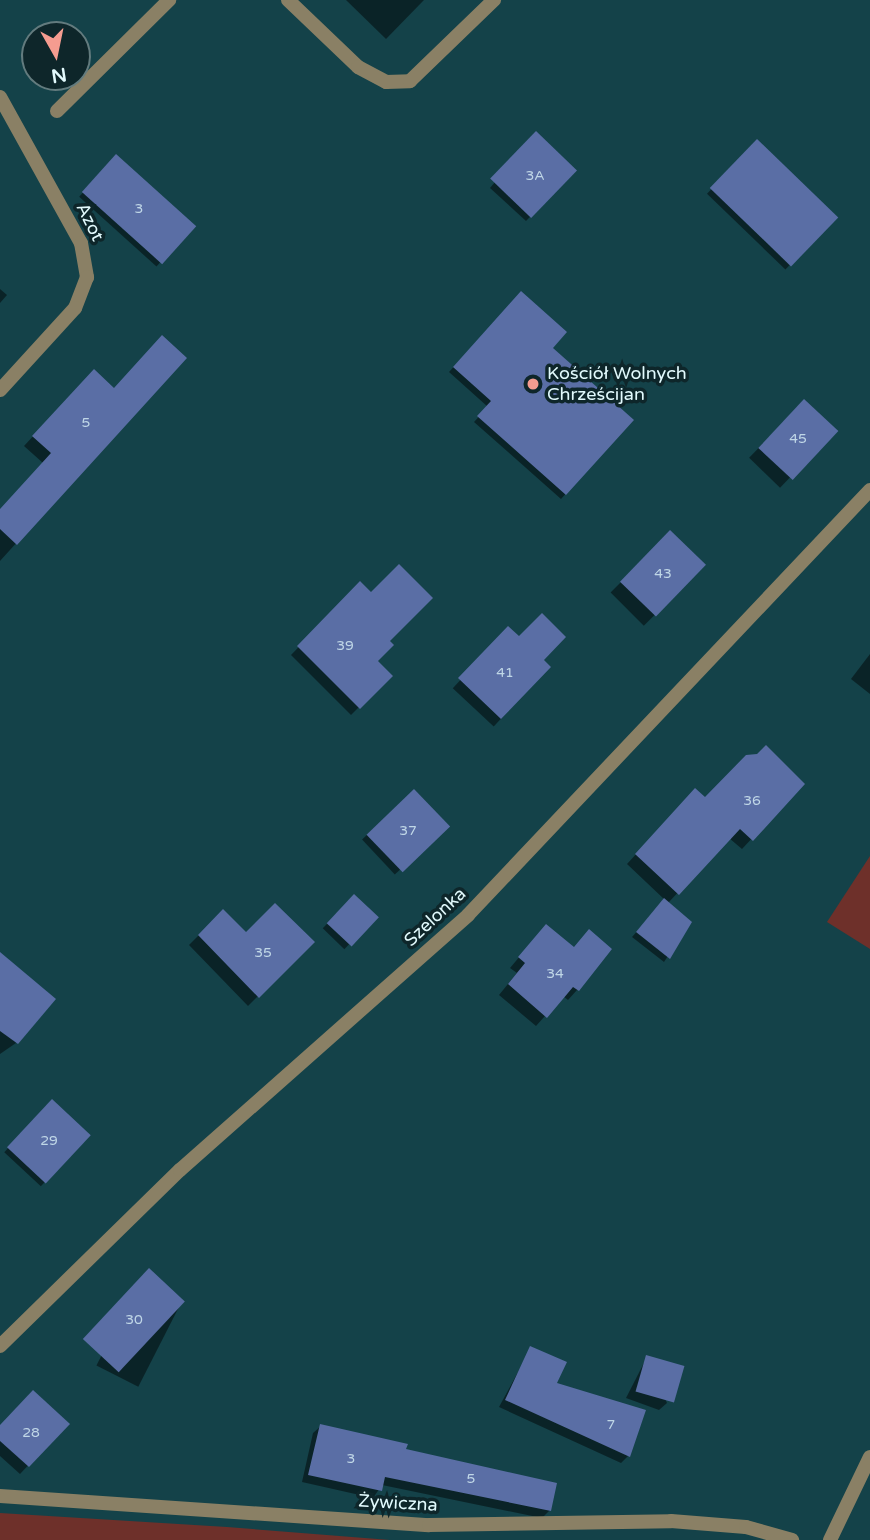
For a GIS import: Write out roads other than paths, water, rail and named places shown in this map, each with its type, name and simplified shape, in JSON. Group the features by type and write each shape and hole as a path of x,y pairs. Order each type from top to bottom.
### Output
{"street":[{"path":"57,111 169,0"},
{"path":"288,0 358,67 386,82 410,81 494,0"},
{"name":"Azot","path":"0,97 81,243 87,277 75,308 0,390"},
{"name":"Szelonka","path":"0,1346 180,1170 468,915 870,490"},
{"path":"830,1540 870,1457"},
{"name":"Żywiczna","path":"0,1496 429,1525 671,1521 747,1527 792,1540"}],"place":[{"name":"Kościół Wolnych Chrześcijan","path":"533,384"}]}
